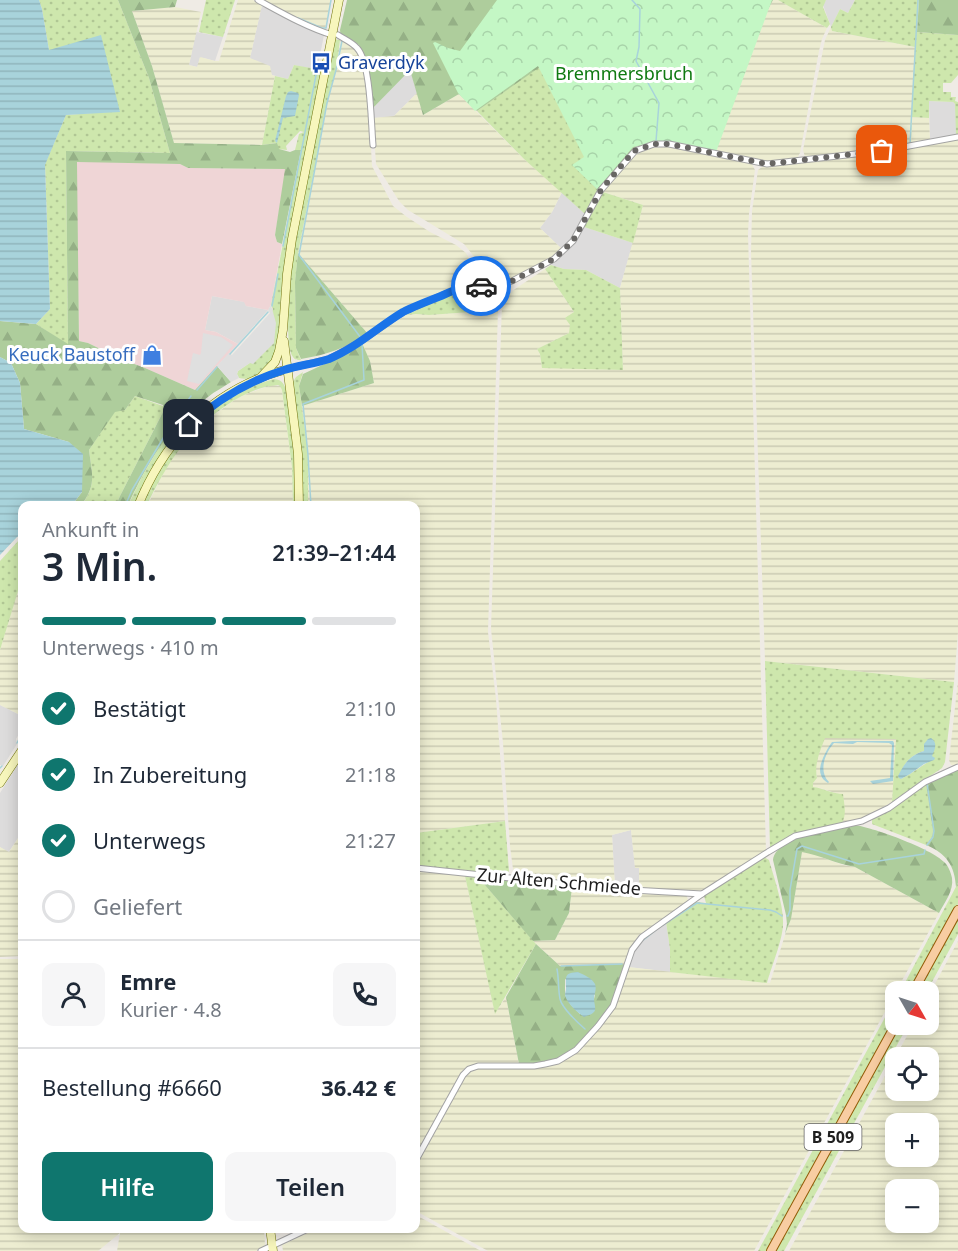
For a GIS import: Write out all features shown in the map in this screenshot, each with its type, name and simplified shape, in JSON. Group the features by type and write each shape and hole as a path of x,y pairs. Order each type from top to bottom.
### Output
{"main road":[{"path":"260,378 274,362 279,351 292,239 335,35 339,0"},
{"path":"283,330 291,368 298,454 299,501"},
{"path":"140,501 168,450 189,425 210,406 260,378 291,368"},
{"path":"0,783 18,756"},
{"path":"919,981 958,910"},
{"name":"B 509","path":"771,1251 890,1035"},
{"path":"270,1233 272,1249"}],"street":[{"path":"258,0 290,17 335,35 358,49 368,88 373,145"},
{"path":"291,368 329,359 363,340 403,312 445,294 461,288 512,281 554,259 573,241 601,190 634,151 654,144 669,144 767,164 882,151 958,137"},
{"path":"420,1153 469,1069 478,1066 545,1065 558,1061 576,1050 613,1006 632,950 642,937 702,894 795,836 862,821 889,808 925,782 958,767"},
{"name":"Zur Alten Schmiede","path":"420,868 603,888 702,894"},
{"path":"261,1251 272,1249 301,1233"}],"shaded area":[{"path":"826,0 855,0 848,13 840,9 831,27 823,5"},
{"path":"262,5 324,35 317,70 294,65 288,79 272,75 250,58"},
{"path":"196,32 223,37 215,61 200,57 198,67 189,65"},
{"path":"410,69 417,93 394,116 373,118 372,109"},
{"path":"929,101 953,102 956,105 956,135 930,140"},
{"path":"76,161 180,164 188,168 286,169 275,235 277,242 282,244 271,305 268,310 246,306 244,302 212,296 205,330 216,332 238,344 195,390 79,341"},
{"path":"562,192 585,214 572,239 562,249 540,228 552,212"},
{"path":"584,227 633,243 620,288 586,270 564,269 551,265 574,244"},
{"path":"212,296 245,302 246,306 268,310 238,344 216,332 205,330"},
{"path":"271,305 276,323 274,343 253,364 250,363 238,371 239,378 231,382 217,366 229,353 232,355 270,313 268,310"},
{"path":"203,333 221,337 233,345 199,384 187,381 193,353 200,355 201,353"},
{"path":"0,705 18,714 18,736 17,744 3,766 0,765"},
{"path":"18,764 18,838 8,853 0,847 0,793"},
{"path":"631,830 635,867 639,868 639,888 615,887 612,835"},
{"path":"666,922 670,949 670,972 628,967 639,943"}],"green space":[{"path":"39,0 118,0 149,78 170,153 66,151 68,345 36,324 50,309 45,164 66,115 120,111 49,50"},
{"path":"118,0 177,0 175,7 132,11 152,66 174,143 262,145 277,143 279,149 290,152 301,150 282,244 277,242 275,235 285,169 188,168 180,164 77,162 79,341 195,390 217,366 231,382 182,419 151,460 130,501 118,501 163,412 163,405 135,396 125,410 115,412 89,450 91,485 84,501 75,501 82,492 69,442 24,429 20,383 11,363 0,357 0,321 36,324 68,344 66,151 170,153 149,78"},
{"path":"206,0 235,0 223,37 199,32"},
{"path":"238,0 253,0 262,5 250,58 270,66 272,75 275,76 262,145 174,143 152,66 132,11 175,7 201,12 189,65 197,67 200,57 219,61"},
{"path":"263,0 331,0 325,29 297,18"},
{"name":"Bremmersbruch","path":"347,0 773,0 758,28 671,141 635,147 598,190 574,166 585,158 540,67 477,111 459,94 423,115 410,70 372,109 365,57 359,45 345,36 341,39 340,30"},
{"name":"Bremmersbruch","path":"497,0 772,0 716,152 670,141 633,147 597,189 572,165 584,157 538,66 475,111 458,93 433,43 460,51"},
{"path":"773,0 778,0 827,28 819,51 800,153 797,158 768,162 702,149 758,28"},
{"path":"778,0 826,0 823,7 830,24 827,28"},
{"path":"855,0 919,0 917,32 958,35 958,75 951,83 943,83 943,92 951,92 951,97 956,97 955,101 958,102 958,134 956,135 955,104 929,101 929,118 912,117 910,144 915,47 832,31 831,27 840,9 848,13"},
{"path":"919,0 958,0 958,35 917,32"},
{"path":"831,27 832,31 915,47 910,144 805,157 803,150 825,40"},
{"path":"334,39 340,40 336,71 329,95 298,253 295,282 296,348 301,360 297,360 290,350 288,338 288,306 293,251"},
{"path":"341,39 356,50 364,67 372,166 393,206 430,232 456,245 466,253 482,282 469,282 402,310 368,334 298,253"},
{"path":"294,65 322,70 286,250 278,345 273,358 264,370 253,377 239,378 238,371 251,362 273,309 271,305 301,151 295,150 299,134 304,132 300,131 286,146 287,150 278,149 276,143 262,145 275,76 288,79"},
{"path":"540,66 586,158 574,166 598,190 585,214 524,159 477,111"},
{"path":"417,93 423,115 459,94 524,159 562,192 552,212 540,228 562,249 554,256 506,282 491,284 464,244 408,210 399,201 376,164 373,118 394,116"},
{"path":"912,117 929,118 930,140 911,144"},
{"path":"958,138 958,632 954,682 765,661 751,252 752,211 758,170 762,167 895,152"},
{"path":"667,147 752,164 755,170 748,234 766,850 708,888 695,892 639,888 639,868 635,868 631,830 612,835 615,887 514,877 491,629 502,303 515,289 545,269 574,312 569,333 537,349 542,367 623,370 620,288 643,205 603,192 633,157 652,148"},
{"path":"603,192 643,205 633,243 584,227"},
{"path":"298,253 368,334 336,350 301,359 296,348 295,282"},
{"path":"551,265 564,269 586,270 620,288 623,370 542,368 537,349 569,333 570,325 565,318 574,312 545,269"},
{"path":"506,285 509,288 502,297 498,310 406,315 459,291"},
{"path":"498,310 488,632 496,699 505,821 420,832 420,501 308,501 308,451 302,406 374,383 370,361 362,343 406,315"},
{"path":"362,343 370,361 374,383 302,406 299,386 303,374 348,353"},
{"path":"303,372 299,386 308,451 308,501 302,501 301,448 293,382"},
{"path":"274,379 279,380 287,392 294,449 296,501 293,501 292,467 282,390 278,385 258,389 239,398 200,426 171,462 149,501 144,501 159,470 194,425 225,400"},
{"path":"272,385 280,386 282,390 292,467 293,501 150,501 169,462 188,438 203,423 236,399"},
{"path":"135,396 163,406 163,412 118,501 85,501 91,485 89,450 115,411 125,410"},
{"path":"203,401 205,404 181,428 161,455 137,501 130,501 156,452 178,423"},
{"path":"18,541 18,591 0,650 0,561"},
{"path":"18,590 18,714 0,705 0,650"},
{"path":"765,661 954,682 945,762 942,768 892,802 896,739 825,738 818,758 817,778 813,787 843,794 844,820 842,823 794,834 770,849","holes":["924,751 934,758 901,779 899,776 908,760 915,755"]},
{"path":"958,681 958,764 951,765 949,760"},
{"path":"824,737 897,738 892,802 864,818 842,823 838,794 813,787 817,778 816,763"},
{"path":"958,769 958,883 956,887 954,873 948,861 939,852 926,845 933,831 926,784"},
{"path":"926,784 933,831 926,845 872,824 872,820"},
{"path":"505,821 509,871 506,876 420,865 420,832"},
{"path":"853,825 873,829 900,839 927,851 945,863 951,874 952,888 939,913 855,867 802,852 791,919 785,934 786,915 773,860 777,852 795,839"},
{"path":"18,838 18,956 0,957 0,847 9,852"},
{"path":"802,852 855,867 939,913 902,981 885,981 885,1012 754,1251 488,1251 420,1213 420,1159 465,1076 470,1071 522,1068 600,1027 628,967 770,983 791,919"},
{"path":"764,857 769,860 783,917 781,937 767,983 670,972 670,949 666,922 696,902 706,903 704,896"},
{"path":"420,870 465,876 495,1013 506,997 519,1064 478,1064 463,1070 420,1149"},
{"path":"465,876 478,877 536,944 495,1014"},
{"path":"478,877 572,887 569,913 555,940 533,941"},
{"path":"958,883 958,904 916,981 906,981"},
{"path":"572,887 687,896 688,901 639,935 629,950 624,964 560,966 533,941 555,940 569,913"},
{"path":"958,917 958,934 932,981 923,981"},
{"path":"958,941 958,1251 789,1251 885,1076 885,1101 939,1101 939,1047 901,1047 908,1035 939,1035 939,981 937,981"},
{"path":"536,944 560,966 624,964 611,1004 601,1019 571,1050 552,1060 519,1064 506,997","holes":["565,979 595,995 580,1014 565,995"]},
{"path":"0,959 18,959 18,1233 120,1233 98,1251 0,1251"},
{"path":"885,1017 886,1035 768,1251 758,1251"},
{"path":"894,1035 903,1035 896,1047 887,1047"},
{"path":"885,1051 885,1067 784,1251 775,1251"},
{"path":"420,1217 481,1251 283,1251 282,1245 308,1233 420,1233"},
{"path":"120,1233 264,1233 265,1245 256,1251 117,1251"}],"water":[{"path":"0,0 39,0 49,50 101,35 120,112 66,115 45,165 50,309 36,324 0,321"},
{"path":"291,91 299,95 295,116 283,118 277,143 275,141 286,96"},
{"path":"0,357 11,363 20,383 24,429 69,442 83,454 82,492 75,501 18,501 18,537 0,555"},
{"path":"931,738 935,744 932,756 934,760 901,779 899,778 905,764 924,751 924,744"},
{"path":"893,741 893,781 873,784 870,781 890,778 892,745 857,742 853,744 834,743 823,767 829,782 824,780 820,771 821,762 832,742"},
{"path":"578,972 590,978 596,986 595,1010 584,1017 571,1006 565,995 567,976"}],"waterway":[{"path":"298,18 326,28 331,0"},
{"path":"632,0 640,9 639,47 636,61 659,103 656,141"},
{"path":"910,143 918,0"},
{"path":"342,41 327,103 299,255 361,338"},
{"path":"283,246 317,70"},
{"path":"272,306 278,274"},
{"path":"230,354 268,312"},
{"path":"311,501 303,404 364,380 362,344"},
{"path":"197,390 217,367"},
{"path":"127,501 177,415 191,396"},
{"path":"927,783 934,831 927,845"},
{"path":"787,916 790,910 790,890 797,849 802,846 859,864 924,854 925,850"},
{"path":"663,925 697,903 770,910 782,916"},
{"path":"641,942 656,930"},
{"path":"561,966 622,964"},
{"path":"557,969 561,1003 585,1029"}],"way so far":[{"path":"481,286 500,285 512,281 554,259 573,241 601,190 634,151 654,144 669,144 767,164 882,151"}],"place":[{"name":"Graverdyk","path":"321,63"},
{"name":"Keuck Baustoff","path":"152,355"}],"route":[{"path":"189,425 210,406 260,378 329,359 363,340 403,312 461,288 481,286"}]}
